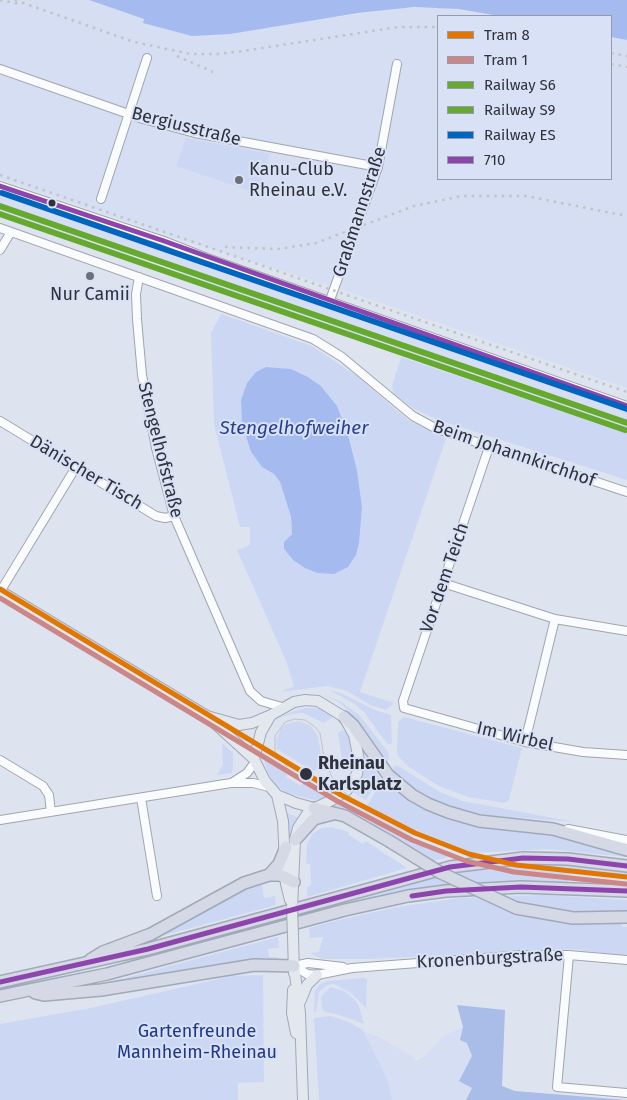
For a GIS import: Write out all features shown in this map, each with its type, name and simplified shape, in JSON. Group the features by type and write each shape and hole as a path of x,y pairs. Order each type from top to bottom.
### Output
{"highway":[{"path":"344,717 358,732 385,772 412,795 448,812 479,821 553,829 627,850"},
{"path":"314,808 358,822 441,873 516,908 552,916 594,919 627,917"},
{"path":"82,965 103,952 150,934 244,883 269,875 279,864 291,844 314,819 337,814"},
{"path":"0,982 82,965 450,867 505,859 548,858 627,866"},
{"path":"269,875 288,881"},
{"path":"0,996 164,960 373,903 446,891 551,887 627,891"},
{"path":"26,991 44,995 102,990 254,964 294,966"}],"main road":[{"path":"0,591 207,716 254,760 269,787 277,795 314,808"},
{"path":"207,716 239,725 252,723 294,702 318,701 344,717 357,745 357,774 343,793 314,808 305,815 291,844 288,881 294,950 292,1013 300,1054"},
{"path":"254,760 257,744 271,714"},
{"path":"277,795 291,844"},
{"path":"294,966 300,1003 300,1054 303,1100"},
{"path":"300,1003 308,985 317,975"}],"street":[{"path":"101,199 147,58"},
{"name":"Graßmannstraße","path":"330,300 378,167 397,64"},
{"name":"Bergiusstraße","path":"0,69 128,114 195,133 378,167"},
{"path":"0,186 92,216 627,406"},
{"name":"Beim Johannkirchhof","path":"0,228 313,339 342,357 423,422 489,447 627,492"},
{"path":"0,250 11,232"},
{"name":"Stengelhofstraße","path":"139,277 136,294 136,319 142,375 156,448 174,516 250,691 261,701 282,707"},
{"name":"Dänischer Tisch","path":"0,421 156,516 165,518 174,516"},
{"name":"Vor dem Teich","path":"404,708 403,701 489,447"},
{"path":"0,591 76,468"},
{"path":"443,583 555,619 627,631"},
{"path":"524,742 555,619"},
{"name":"Im Wirbel","path":"404,708 524,742 583,752 627,755"},
{"path":"0,760 43,786 48,795 51,812"},
{"path":"231,783 243,776 254,760"},
{"path":"0,820 231,783 253,783 269,787"},
{"path":"141,798 157,896"},
{"path":"553,829 564,828 627,840"},
{"name":"Kronenburgstraße","path":"317,975 352,968 523,955 569,955 627,960"},
{"path":"569,955 557,1087 627,1093"},
{"name":"Kronenburgstraße","path":"294,966 308,963 352,968"},
{"path":"294,966 306,974 317,975"}],"shaded area":[{"path":"0,0 89,0 144,19 143,22 209,35 401,8 445,8 492,15 437,15 437,180 612,180 612,37 627,40 627,388 344,290 169,236 0,179"},
{"path":"0,195 627,411 627,429 248,299 159,264 0,213"},
{"path":"367,806 415,832 412,838 363,813"},
{"path":"457,1005 505,1010 502,1086 515,1091 627,1100 466,1100 472,1088 459,1081 472,1056 467,1043 460,1040 463,1027"},
{"path":"314,1018 377,1036 412,1056 416,1061 426,1055 443,1036 463,1027 472,1056 460,1081 472,1088 466,1100 320,1100"}],"green space":[{"name":"Kanu-Club Rheinau e.V.","path":"186,138 270,154 257,193 176,166"},
{"path":"221,314 312,346 357,376 408,420 446,439 360,692 394,703 386,710 370,705 347,691 327,686 281,692 294,686 286,661 237,550 250,545 250,527 240,527 214,424 211,333","holes":["308,377 321,386 337,406 347,431 357,470 362,507 293,560 284,549 284,542 292,534 291,517 280,482 274,474 262,467 251,452 242,424"]},
{"path":"401,357 627,433 627,480 438,420 414,409 394,394 392,386"},
{"path":"329,690 341,693 375,710 391,715 392,743 388,745 364,712 353,703"},
{"path":"325,695 342,702 360,716 388,752 387,764 352,714 340,703"},
{"path":"305,708 320,708 334,716 324,723 303,713 279,718"},
{"path":"404,717 522,748 509,800 505,803 468,797 439,786 409,767 398,756 397,750 398,722"},
{"path":"299,721 311,726 318,736 323,766 313,771 277,749 276,741 281,728 286,724"},
{"path":"342,730 350,735 354,757 351,765 346,767 343,765 338,733"},
{"path":"222,743 233,753 233,768 232,773 217,775 223,764"},
{"path":"365,756 380,778 366,800 350,790 362,771"},
{"path":"263,757 287,774 286,777 301,786 303,783 330,799 318,801 286,793 275,784 268,773"},
{"path":"397,765 440,792 463,801 575,822 481,815 457,810 437,803 399,778 393,771 393,767"},
{"path":"382,780 411,802 440,816 470,825 563,835 627,853 627,857 548,849 473,853 415,832 367,806"},
{"path":"340,800 412,839 453,856 433,861 407,845 330,806"},
{"path":"286,813 300,818 289,845"},
{"path":"331,827 349,832 348,834 363,844 366,841 407,868 307,897 307,887 311,885 310,864 306,864 307,844 312,834 321,828"},
{"path":"532,862 627,871 627,875 570,870 568,882 472,883 385,895 124,964 126,960 450,872"},
{"path":"274,878 274,882 262,884 264,898 275,896 276,905 151,939 231,892"},
{"path":"544,895 627,900 627,913 612,914 623,927 627,927 627,956 572,949 372,959 322,959 310,953 319,952 323,937 310,938 309,928 339,920 397,907 459,898"},
{"path":"278,937 279,948 268,949 269,957 278,957 279,959 95,986"},
{"name":"Gartenfreunde Mannheim-Rheinau","path":"263,975 264,1082 238,1083 238,1100 0,1100 0,1024 91,1008 231,976"},
{"path":"59,976 59,979 0,991 0,988"},
{"path":"365,978 367,980 366,1008 351,993 334,984 327,985 319,992 316,1012 314,1012 315,991 320,984 327,981"},
{"path":"330,987 344,991 355,1000 359,1006 364,1024 325,1012 322,1009 321,997"},
{"path":"330,1016 347,1021 363,1030 388,1081 392,1100 319,1100 314,1018"}],"water":[{"path":"89,0 627,0 627,40 612,37 612,15 493,15 458,9 414,7 358,13 230,34 192,36 143,23 144,19"},
{"name":"Stengelhofweiher","path":"266,367 291,369 321,386 337,406 347,431 357,470 362,507 359,543 356,555 348,567 334,574 317,573 305,568 293,560 284,549 284,542 292,534 291,517 280,482 274,474 262,467 251,452 242,424 241,400 247,383 256,372"}],"tram line":[{"name":"8","path":"0,589 341,795 415,833 469,854 516,865 627,877"},
{"name":"1","path":"0,598 337,801 412,840 466,861 514,872 626,884"},
{"path":"287,767 275,751 275,736 285,722 295,719 305,720 320,733 324,757 335,785 361,805"}],"railway":[{"path":"0,0 20,4"},
{"path":"15,0 134,42 191,54 243,51 398,27 437,27"},
{"path":"612,53 627,56"},
{"path":"177,56 213,72"},
{"path":"612,64 627,67"},
{"path":"0,175 627,392"},
{"path":"225,247 278,249 316,243 414,206 462,196 526,196 627,216"}],"rail line":[{"name":"ES","path":"2,193 627,409"},
{"name":"S6","path":"0,206 627,423"},
{"name":"S9","path":"0,214 625,430"}],"transit line":[{"name":"710","path":"0,186 164,241 627,406"},
{"name":"710","path":"0,982 148,949 450,867 523,858 568,859 627,866"},
{"name":"710","path":"412,896 446,891 521,887 627,891"}],"place":[{"name":"Kanu-Club Rheinau e.V.","path":"239,180"},
{"name":"Nur Camii","path":"90,276"},
{"name":"Rheinau Karlsplatz","path":"306,774"}]}
